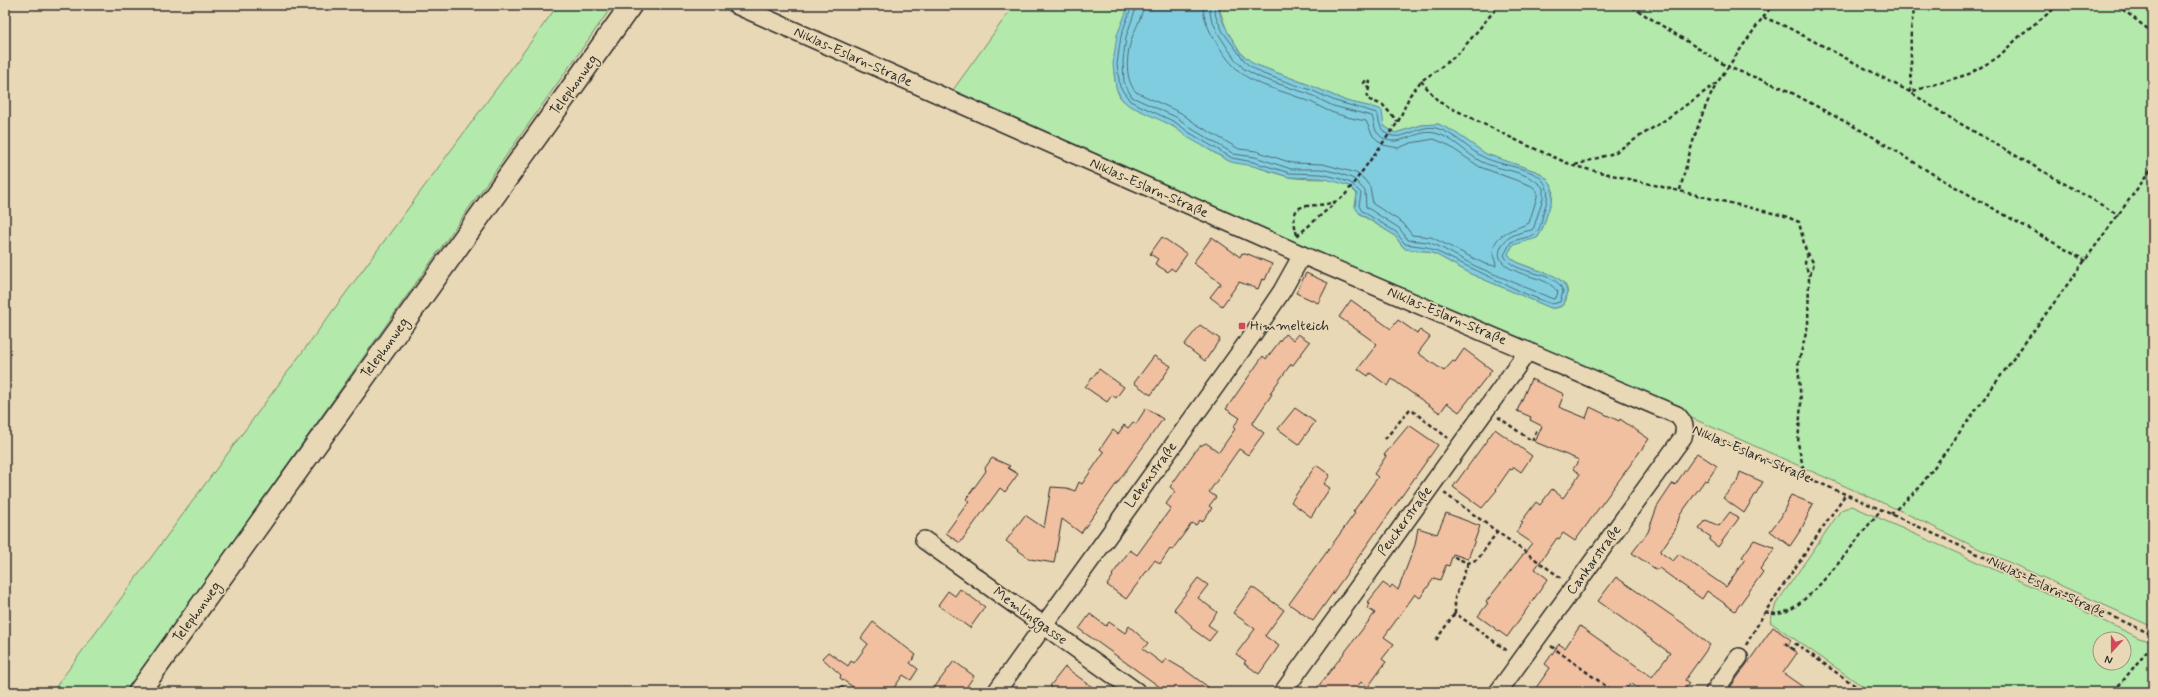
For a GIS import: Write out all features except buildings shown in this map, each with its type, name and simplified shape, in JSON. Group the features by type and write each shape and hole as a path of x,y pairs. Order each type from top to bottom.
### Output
{"street":[{"name":"Telephonweg","path":"139,692 632,5"},
{"name":"Niklas-Eslarn-Straße","path":"736,5 1302,255 1677,416 1685,425"},
{"name":"Lehenstraße","path":"996,692 1253,334 1282,291 1302,255"},
{"name":"Peuckerstraße","path":"1282,692 1528,351"},
{"name":"Cankarstraße","path":"1498,692 1683,437 1685,425"},
{"name":"Memlinggasse","path":"924,540 1137,692"},
{"path":"1714,692 1739,657"}],"path":[{"path":"1297,236 1345,195 1398,122 1410,95 1420,81 1436,71 1459,53 1499,5"},
{"path":"1629,5 1728,67 1783,88 1875,138 1936,176 2086,261"},
{"path":"1680,190 1691,145 1707,102 1717,83 1728,67 1763,17 1774,5"},
{"path":"1910,92 1912,77 1909,57 1912,16 1916,5"},
{"path":"1910,92 1969,74 1997,58 2023,33 2059,5"},
{"path":"2117,5 2153,33"},
{"path":"1763,17 1787,27 1910,92 1946,116 2119,215"},
{"path":"1420,81 1439,102 1522,143 1574,166 1785,216 1800,222 1807,254 1814,264 1809,277"},
{"path":"1574,166 1614,153 1662,122 1717,83"},
{"path":"1369,89 1367,99 1383,105 1398,122"},
{"path":"1890,514 1919,488 2086,261 2153,167"},
{"path":"1302,255 1293,222 1297,210 1304,206 1335,202"},
{"path":"1805,477 1798,444 1800,403 1798,365 1808,325 1809,277 1805,263 1807,254"},
{"path":"1487,408 1532,441 1538,429"},
{"path":"1385,439 1410,409 1459,447"},
{"name":"Niklas-Eslarn-Straße","path":"1685,425 1890,514 2153,636"},
{"path":"1432,484 1574,587"},
{"path":"1739,657 1765,612 1845,495"},
{"path":"1765,612 1778,614 1794,607 1813,593 1881,510"},
{"path":"1454,557 1468,563 1478,559 1497,532"},
{"path":"1436,640 1454,613 1454,598 1468,563"},
{"path":"1454,613 1521,660"},
{"path":"1538,636 1614,692"},
{"path":"1785,643 1793,649 1796,644 1864,692"},
{"path":"2114,692 2153,643"},
{"path":"840,686 849,692"}],"green space":[{"path":"558,5 613,5 126,692 52,692"},
{"path":"1014,5 1129,5 1118,37 1114,59 1115,82 1122,100 1164,121 1228,161 1251,165 1289,177 1335,180 1343,183 1351,187 1357,194 1355,206 1361,215 1394,235 1403,247 1410,250 1426,251 1437,255 1471,274 1551,308 1557,308 1561,307 1565,302 1567,291 1564,283 1556,277 1513,259 1508,253 1513,245 1538,237 1542,230 1552,199 1553,190 1547,179 1538,172 1486,154 1453,131 1438,124 1422,125 1395,133 1384,126 1380,109 1346,101 1312,86 1254,64 1241,53 1227,31 1218,5 2153,5 2153,627 1975,547 1901,511 953,90"},
{"path":"1852,506 2051,595 2125,631 2092,631 2092,671 2132,671 2132,635 2153,642 2153,692 1871,692 1770,622 1776,604 1841,510"}],"water":[{"path":"1129,5 1218,5 1221,18 1229,34 1241,53 1254,64 1312,86 1346,101 1380,109 1382,111 1384,126 1395,133 1422,125 1438,124 1453,131 1486,154 1538,172 1547,179 1552,186 1552,199 1542,230 1537,238 1513,245 1508,254 1514,260 1522,264 1558,278 1564,284 1567,292 1566,299 1563,304 1555,308 1551,308 1471,274 1437,255 1426,251 1405,249 1394,235 1359,213 1355,207 1357,194 1349,186 1320,178 1289,177 1253,166 1231,162 1187,137 1173,126 1128,105 1121,98 1116,88 1113,64 1117,35"}],"place":[{"name":"Himmelteich","path":"1242,326"}]}
